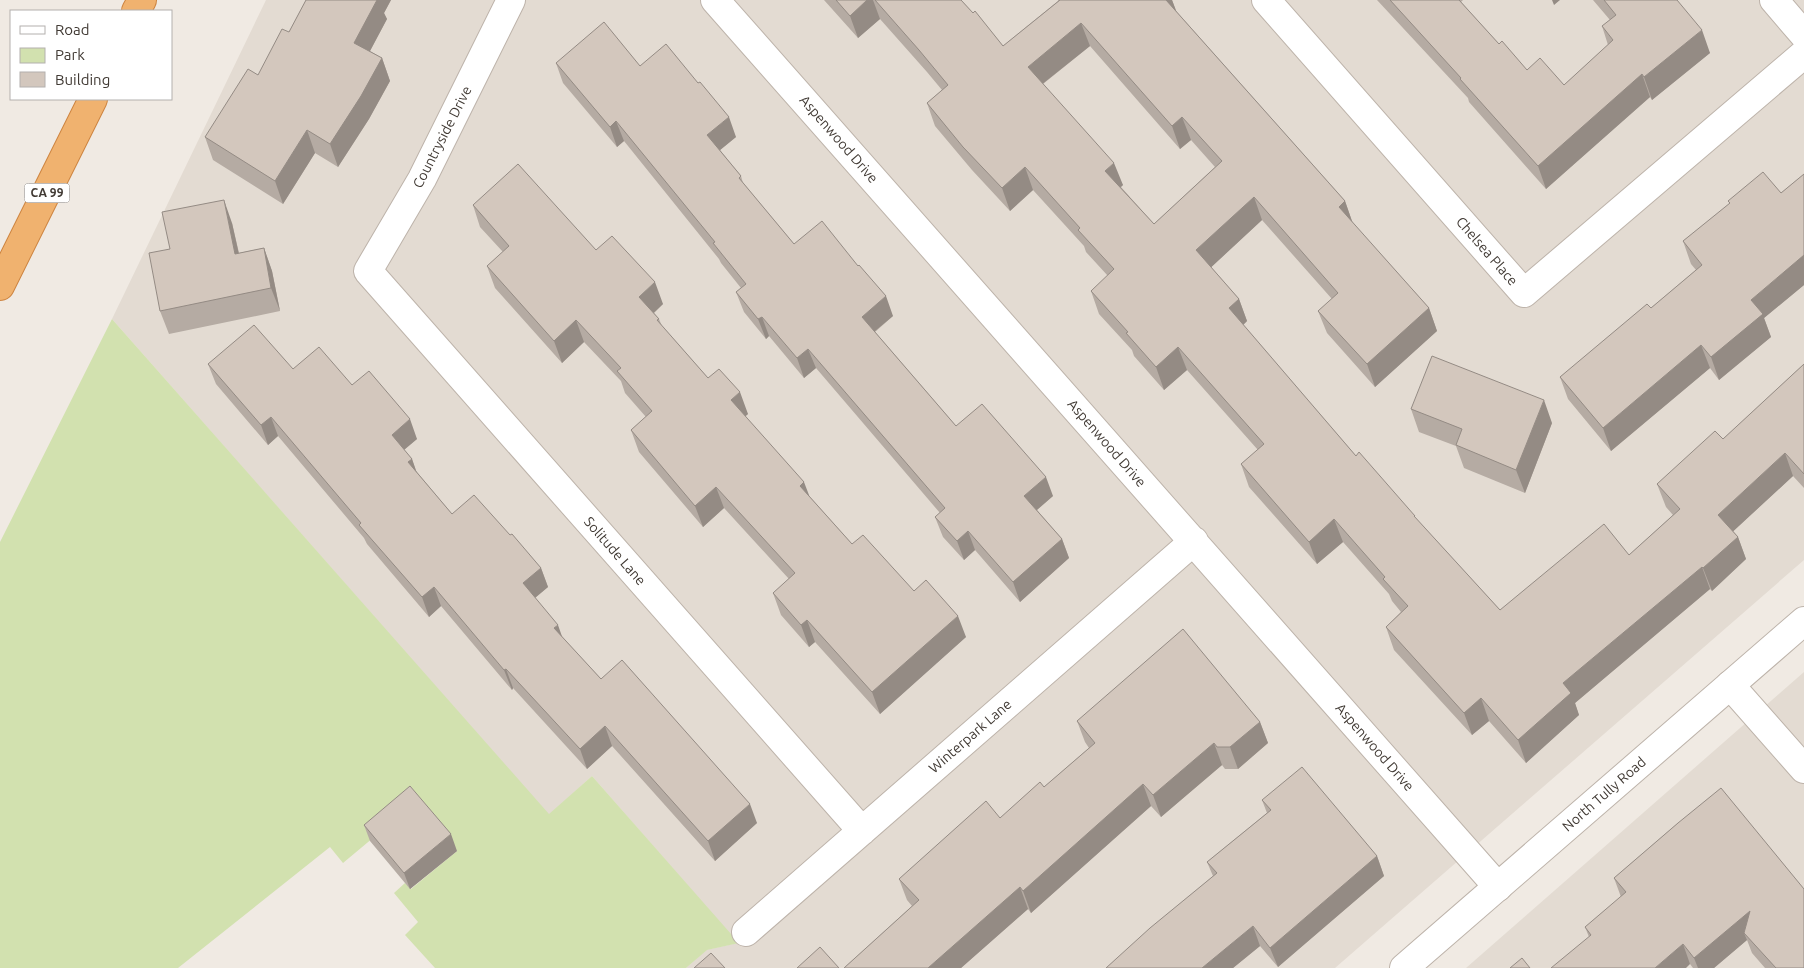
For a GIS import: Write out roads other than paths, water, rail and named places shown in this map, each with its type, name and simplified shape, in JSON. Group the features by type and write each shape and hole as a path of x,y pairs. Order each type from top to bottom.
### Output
{"highway":[{"name":"CA 99","path":"0,286 93,100"}],"street":[{"name":"Countryside Drive","path":"368,271 422,179 511,0"},
{"name":"Aspenwood Drive","path":"715,0 1498,887"},
{"name":"Chelsea Place","path":"1266,0 1524,293 1804,54"},
{"path":"1774,0 1804,35"},
{"name":"Solitude Lane","path":"368,271 862,831"},
{"name":"Winterpark Lane","path":"746,932 1194,541"},
{"name":"North Tully Road","path":"1404,968 1804,620"},
{"path":"1730,685 1804,769"}]}
